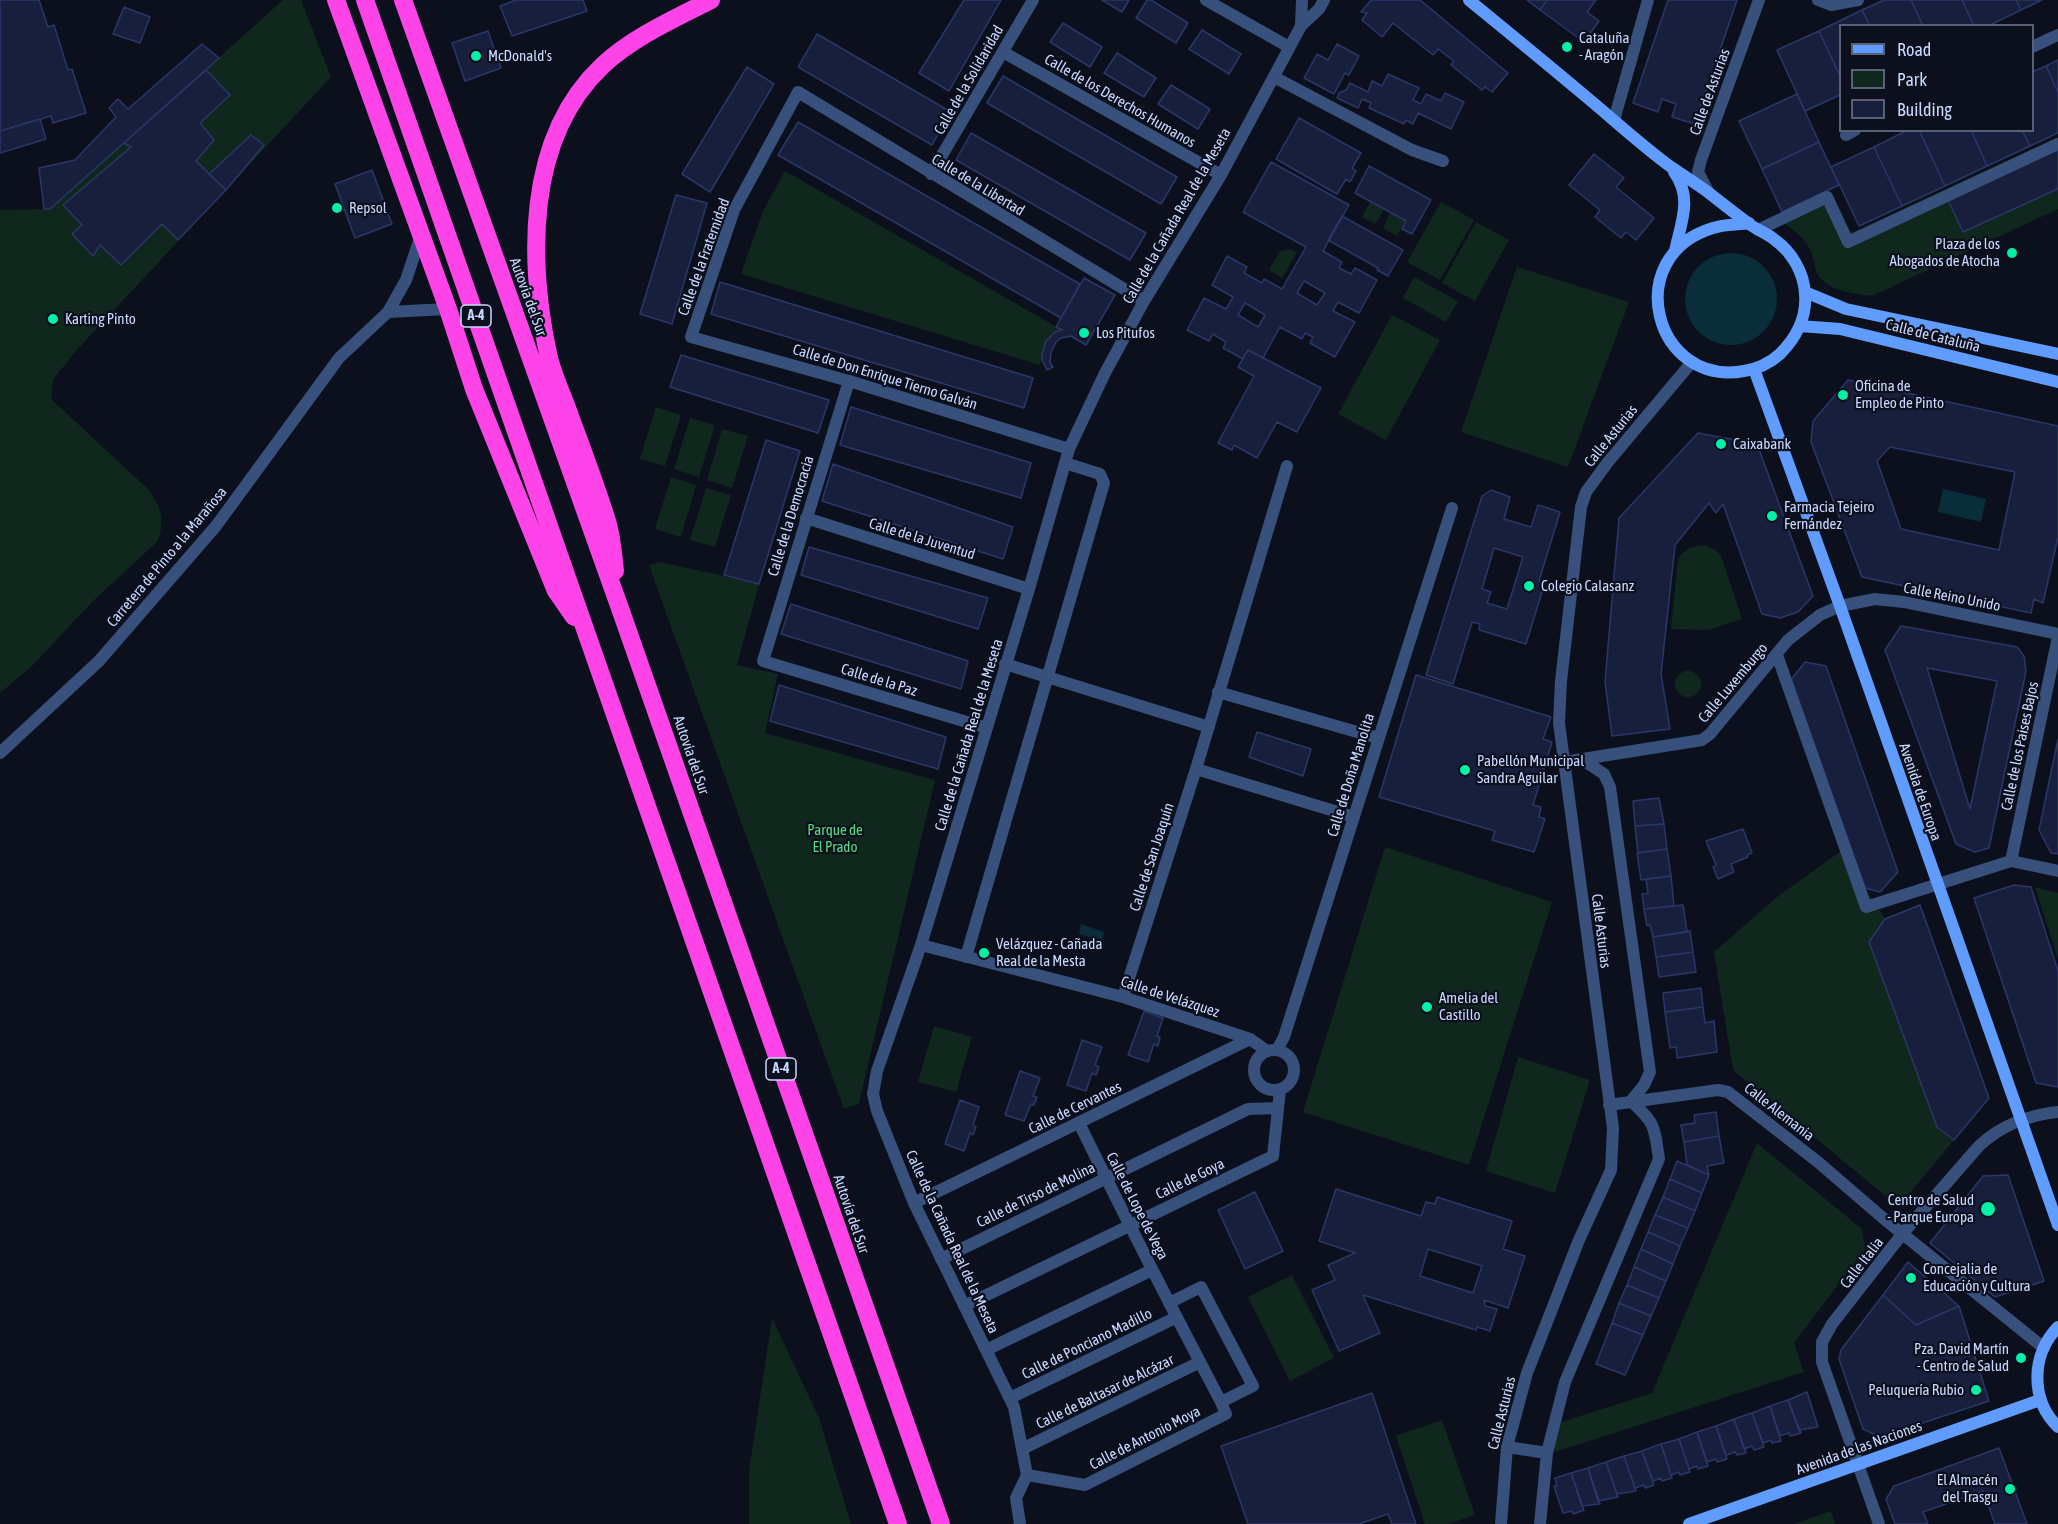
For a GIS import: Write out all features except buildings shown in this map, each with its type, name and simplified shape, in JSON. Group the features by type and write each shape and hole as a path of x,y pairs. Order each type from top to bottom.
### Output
{"highway":[{"path":"336,0 448,309 474,389 556,591 585,633"},
{"name":"A-4","path":"365,0 898,1524"},
{"name":"Autovía del Sur","path":"403,0 622,614 940,1524"},
{"path":"622,614 608,524 550,359 538,285 536,238 540,194 547,158 561,123 574,98 588,81 603,65 650,31 711,0"}],"main road":[{"path":"1469,0 1671,167 1753,227 1776,240 1790,254 1801,272 1805,292 1805,309 1800,326 1789,345 1773,360 1754,369 1734,373 1715,371 1692,362 1670,341 1662,326 1657,291 1663,269 1675,250 1693,236 1715,227 1753,227"},
{"path":"1671,167 1683,184 1686,198 1675,250"},
{"name":"Calle de Cataluña","path":"1805,292 1846,309 2058,354"},
{"name":"Calle de Cataluña","path":"1800,326 1840,329 2058,382"},
{"name":"Avenida de Europa","path":"1754,369 2058,1225"},
{"path":"2058,1327 2050,1334 2044,1347 2038,1361 2036,1377 2040,1400 2051,1420 2058,1427"},
{"name":"Avenida de las Naciones","path":"1689,1524 2040,1400"}],"street":[{"name":"Calle de la Solidaridad","path":"931,174 1033,0"},
{"path":"1206,0 1288,47"},
{"name":"Calle de la Cañada Real de la Meseta","path":"1301,26 1302,0"},
{"name":"Calle de la Cañada Real de la Meseta","path":"1027,1475 1014,1407 914,1203 877,1111 873,1094 877,1071 921,945 1069,449 1105,373 1144,302 1221,175 1288,47 1301,26 1319,9 1324,0"},
{"path":"1614,120 1648,0"},
{"name":"Calle de Asturias","path":"1710,194 1700,178 1699,166 1759,0"},
{"path":"1818,0 1831,6 1858,0"},
{"path":"2034,46 2058,35"},
{"name":"Calle de los Derechos Humanos","path":"1003,52 1221,175"},
{"path":"1274,77 1412,150 1443,161"},
{"name":"Calle de la Libertad","path":"798,92 1144,302"},
{"name":"Calle de la Fraternidad","path":"691,337 734,210 798,92"},
{"path":"1753,227 1827,197 1848,242 2058,144"},
{"name":"Carretera de Pinto a la Marañosa","path":"0,753 99,661 216,526 339,358 388,312 406,280 421,235"},
{"path":"388,312 448,309"},
{"name":"Calle de Don Enrique Tierno Galván","path":"691,337 849,381 1069,449"},
{"name":"Calle Asturias","path":"1501,1524 1507,1447 1527,1373 1579,1240 1611,1170 1613,1128 1559,723 1561,681 1581,507 1586,492 1608,462 1692,362"},
{"name":"Calle de la Democracia","path":"764,661 849,381"},
{"path":"966,957 1104,483 1100,474 1065,463"},
{"name":"Calle de San Joaquín","path":"1123,997 1209,727 1287,466"},
{"name":"Calle de Doña Manolita","path":"1272,1050 1284,1037 1377,738 1452,508"},
{"name":"Calle de la Juventud","path":"806,519 1029,589"},
{"name":"Calle Reino Unido","path":"1840,606 1875,599 1904,602 2058,635"},
{"name":"Calle Luxemburgo","path":"1564,762 1702,740 1710,734 1788,640 1806,624 1840,606"},
{"name":"Calle de los Paises Bajos","path":"2011,861 2058,635"},
{"path":"1777,655 1866,907 2011,861 2058,871"},
{"name":"Calle de la Paz","path":"764,661 987,728"},
{"path":"1005,664 1209,727"},
{"path":"1218,692 1377,738"},
{"name":"Calle Asturias","path":"1583,760 1604,774 1610,787 1631,935 1650,1072 1644,1085 1631,1101"},
{"path":"1196,769 1354,817"},
{"name":"Calle de Velázquez","path":"921,945 1123,997 1250,1039 1272,1050"},
{"name":"Calle de Cervantes","path":"914,1203 1250,1039"},
{"path":"1272,1050 1289,1056 1295,1068 1291,1082 1280,1090 1266,1089 1256,1080 1254,1073 1257,1060 1272,1050"},
{"name":"Calle de Goya","path":"964,1306 1273,1156 1280,1090"},
{"name":"Calle Alemania","path":"1609,1105 1718,1090 1728,1092 1818,1162 2044,1347"},
{"path":"1540,1524 1547,1453 1565,1382 1659,1159 1654,1127 1648,1116 1631,1101"},
{"name":"Calle de Tirso de Molina","path":"941,1259 1248,1109 1278,1108"},
{"name":"Calle Italia","path":"1880,1524 1822,1362 1822,1342 1832,1324 1903,1233 1979,1146 1990,1136 2022,1120 2044,1113 2058,1112"},
{"name":"Calle de Lope de Vega","path":"1078,1123 1221,1402"},
{"path":"986,1350 1152,1270"},
{"path":"1169,1303 1201,1287 1253,1386 1221,1402"},
{"name":"Calle de Ponciano Madillo","path":"1010,1398 1177,1317"},
{"name":"Calle de Baltasar de Alcázar","path":"1022,1449 1200,1362"},
{"name":"Calle de Antonio Moya","path":"1027,1475 1085,1485 1227,1414 1221,1402"},
{"path":"1507,1447 1547,1453"},
{"path":"1020,1524 1016,1498 1027,1475"}],"green space":[{"name":"Karting Pinto","path":"283,0 301,0 331,77 74,353 53,380 51,399 152,495 161,514 158,541 94,600 32,666 0,693 0,210 50,209"},
{"path":"2058,137 2058,209 1872,296 1834,288 1827,284 1817,273 1804,240 1776,218 1831,192 1851,233"},
{"path":"785,171 1062,330 1047,339 1040,365 741,274 763,211"},
{"path":"1370,202 1384,210 1375,224 1362,217"},
{"path":"1441,202 1474,220 1440,280 1407,262"},
{"path":"1390,213 1405,221 1397,236 1383,228"},
{"path":"1476,222 1509,240 1475,301 1442,283"},
{"path":"1290,249 1297,252 1282,278 1269,270 1280,251"},
{"path":"1517,267 1629,302 1568,467 1461,432"},
{"path":"1414,277 1458,301 1446,322 1403,298"},
{"path":"1392,315 1440,340 1386,440 1338,414"},
{"path":"656,407 681,415 665,466 640,459"},
{"path":"690,418 715,425 699,477 674,469"},
{"path":"722,429 748,436 732,488 707,480"},
{"path":"671,477 696,485 681,537 655,529"},
{"path":"706,488 731,495 715,547 690,540"},
{"path":"1705,545 1717,551 1721,556 1742,619 1708,630 1671,629 1678,559 1690,548"},
{"name":"Parque de El Prado","path":"660,562 759,584 737,665 778,674 765,733 935,780 859,1103 844,1109 649,565"},
{"path":"1688,671 1697,675 1701,684 1697,693 1688,697 1679,693 1675,684 1679,675"},
{"path":"1848,846 1865,888 1885,919 1869,942 1937,1127 1954,1140 1909,1194 1888,1198 1733,1070 1714,952 1777,897"},
{"name":"Amelia del Castillo","path":"1385,847 1552,902 1469,1165 1303,1112"},
{"path":"2035,887 2058,893 2058,959"},
{"path":"934,1026 972,1037 956,1092 918,1082"},
{"path":"1518,1057 1590,1080 1555,1193 1486,1171"},
{"path":"1757,1143 1862,1229 1865,1249 1794,1343 1804,1372 1555,1452 1549,1426 1652,1393"},
{"path":"1292,1275 1334,1358 1290,1381 1248,1297"},
{"path":"772,1318 819,1418 851,1524 749,1524 749,1471"},
{"path":"1442,1420 1475,1515 1448,1524 1425,1524 1396,1436"},
{"path":"1831,1511 1835,1524 1794,1524"}],"water":[{"path":"1731,253 1749,256 1764,266 1774,281 1777,299 1774,317 1764,332 1749,342 1731,345 1713,342 1698,332 1688,317 1685,299 1688,281 1698,266 1713,256"},
{"path":"1943,489 1986,499 1981,522 1938,512"},
{"path":"1081,924 1104,932 1102,941 1079,934"}],"place":[{"name":"Cataluña - Aragón","path":"1567,47"},
{"name":"McDonald's","path":"476,56"},
{"name":"Repsol","path":"337,208"},
{"name":"Plaza de los Abogados de Atocha","path":"2012,253"},
{"name":"Karting Pinto","path":"53,319"},
{"name":"Los Pitufos","path":"1084,333"},
{"name":"Oficina de Empleo de Pinto","path":"1843,395"},
{"name":"Caixabank","path":"1721,444"},
{"name":"Farmacia Tejeiro Fernández","path":"1772,516"},
{"name":"Colegio Calasanz","path":"1529,586"},
{"name":"Pabellón Municipal Sandra Aguilar","path":"1465,770"},
{"name":"Velázquez - Cañada Real de la Mesta","path":"984,953"},
{"name":"Amelia del Castillo","path":"1427,1007"},
{"name":"Centro de Salud - Parque Europa","path":"1988,1209"},
{"name":"Concejalia de Educación y Cultura","path":"1911,1278"},
{"name":"Pza. David Martín - Centro de Salud","path":"2021,1358"},
{"name":"Peluquería Rubio","path":"1976,1390"},
{"name":"El Almacén del Trasgu","path":"2010,1489"}]}
